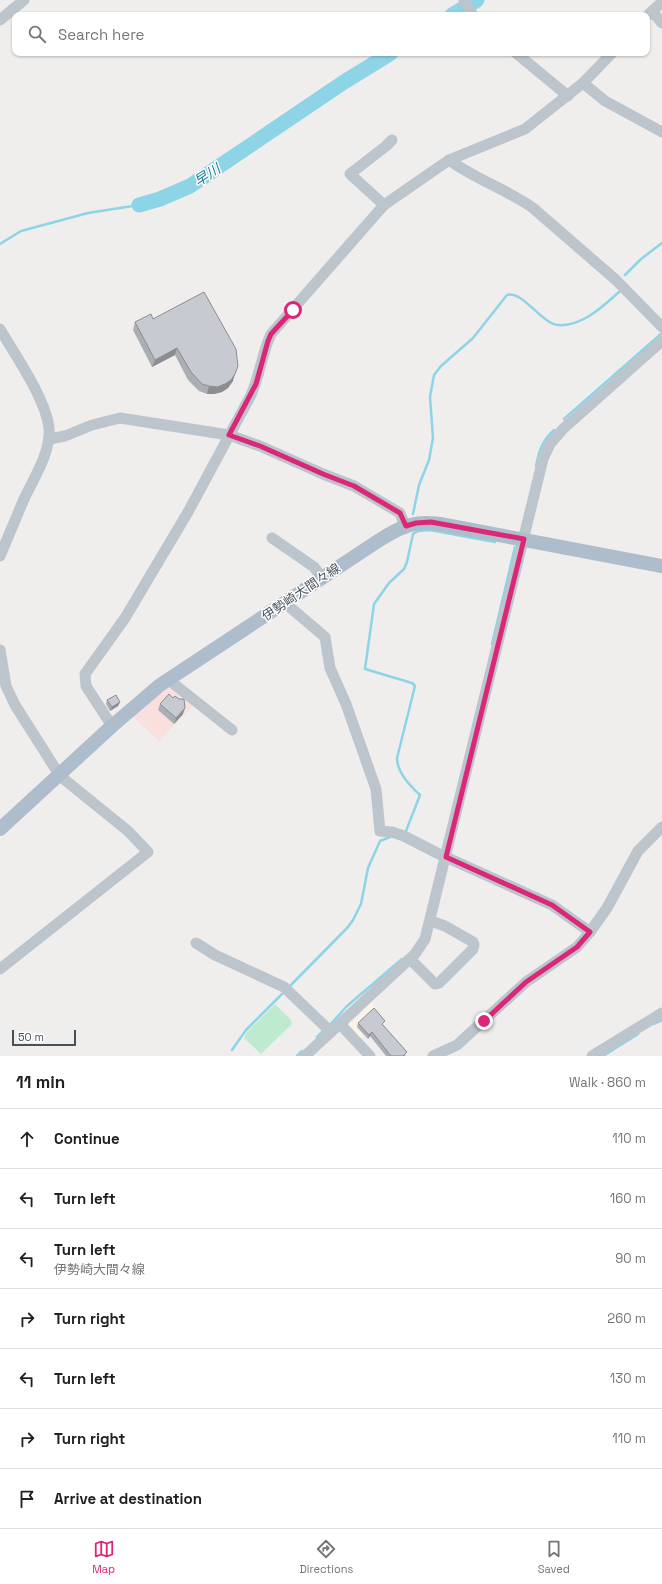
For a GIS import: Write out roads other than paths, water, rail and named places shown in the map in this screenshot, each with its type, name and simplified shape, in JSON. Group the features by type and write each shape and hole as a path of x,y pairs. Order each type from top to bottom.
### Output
{"main road":[{"name":"伊勢崎大間々線","path":"0,829 153,690 378,541 406,526 416,523 431,522 662,566"}],"street":[{"path":"0,20 24,0"},
{"path":"464,0 471,12"},
{"path":"650,12 662,2"},
{"path":"650,14 662,23"},
{"path":"520,56 568,96"},
{"path":"112,726 86,686 85,674 125,618 188,512 256,384 271,334 384,205 449,160 525,129 583,83 609,56"},
{"path":"583,83 605,101 662,132"},
{"path":"384,205 350,174 392,140"},
{"path":"449,160 459,167 521,199 533,208 613,277 662,327"},
{"path":"0,329 44,407 49,428 49,439 43,459 0,556"},
{"path":"305,1056 410,959 425,939 431,921 524,539 540,467 550,444 563,429 662,341"},
{"path":"49,439 65,436 92,425 120,418 229,435 260,446 354,486 400,513 406,526"},
{"path":"272,538 314,567 322,578"},
{"path":"285,603 325,637 330,668 346,704 376,789 380,831 392,832 404,836 446,857 552,905 590,932"},
{"path":"0,650 6,686 15,705 60,774 74,788 128,831 148,852 0,969"},
{"path":"170,678 174,684 232,730"},
{"path":"433,1056 457,1045 526,982 577,947 590,932 617,891 638,851 662,827"},
{"path":"410,959 435,984 438,983 473,949 473,942 445,926 431,921"},
{"path":"196,943 215,955 284,987 370,1056"},
{"path":"592,1056 662,1013"}],"waterway":[{"name":"早川","path":"457,12 477,0"},
{"name":"早川","path":"139,205 160,199 190,186 344,82 386,56"},
{"name":"早川","path":"0,244 21,231 88,213 139,205"},
{"path":"625,275 641,259 662,243"},
{"path":"413,514 419,485 429,460 433,438 430,397 434,375 441,366 473,338 507,295 519,297 552,323 567,325 575,323 592,314 619,292"},
{"path":"564,419 662,333"},
{"path":"536,466 542,446 554,430"},
{"path":"406,831 420,795 408,783 399,768 397,758 415,686 412,683 365,669 374,604 389,583 404,569 413,534 418,531 430,530 495,542"},
{"path":"492,644 515,547"},
{"path":"291,985 348,927 353,920 361,904 368,868 380,841 390,837"},
{"path":"329,1026 347,1006 402,959"},
{"path":"232,1050 246,1030 283,993"},
{"path":"654,1024 662,1020"},
{"path":"317,1037 325,1029"},
{"path":"603,1056 638,1034"},
{"path":"297,1056 302,1051"}]}
